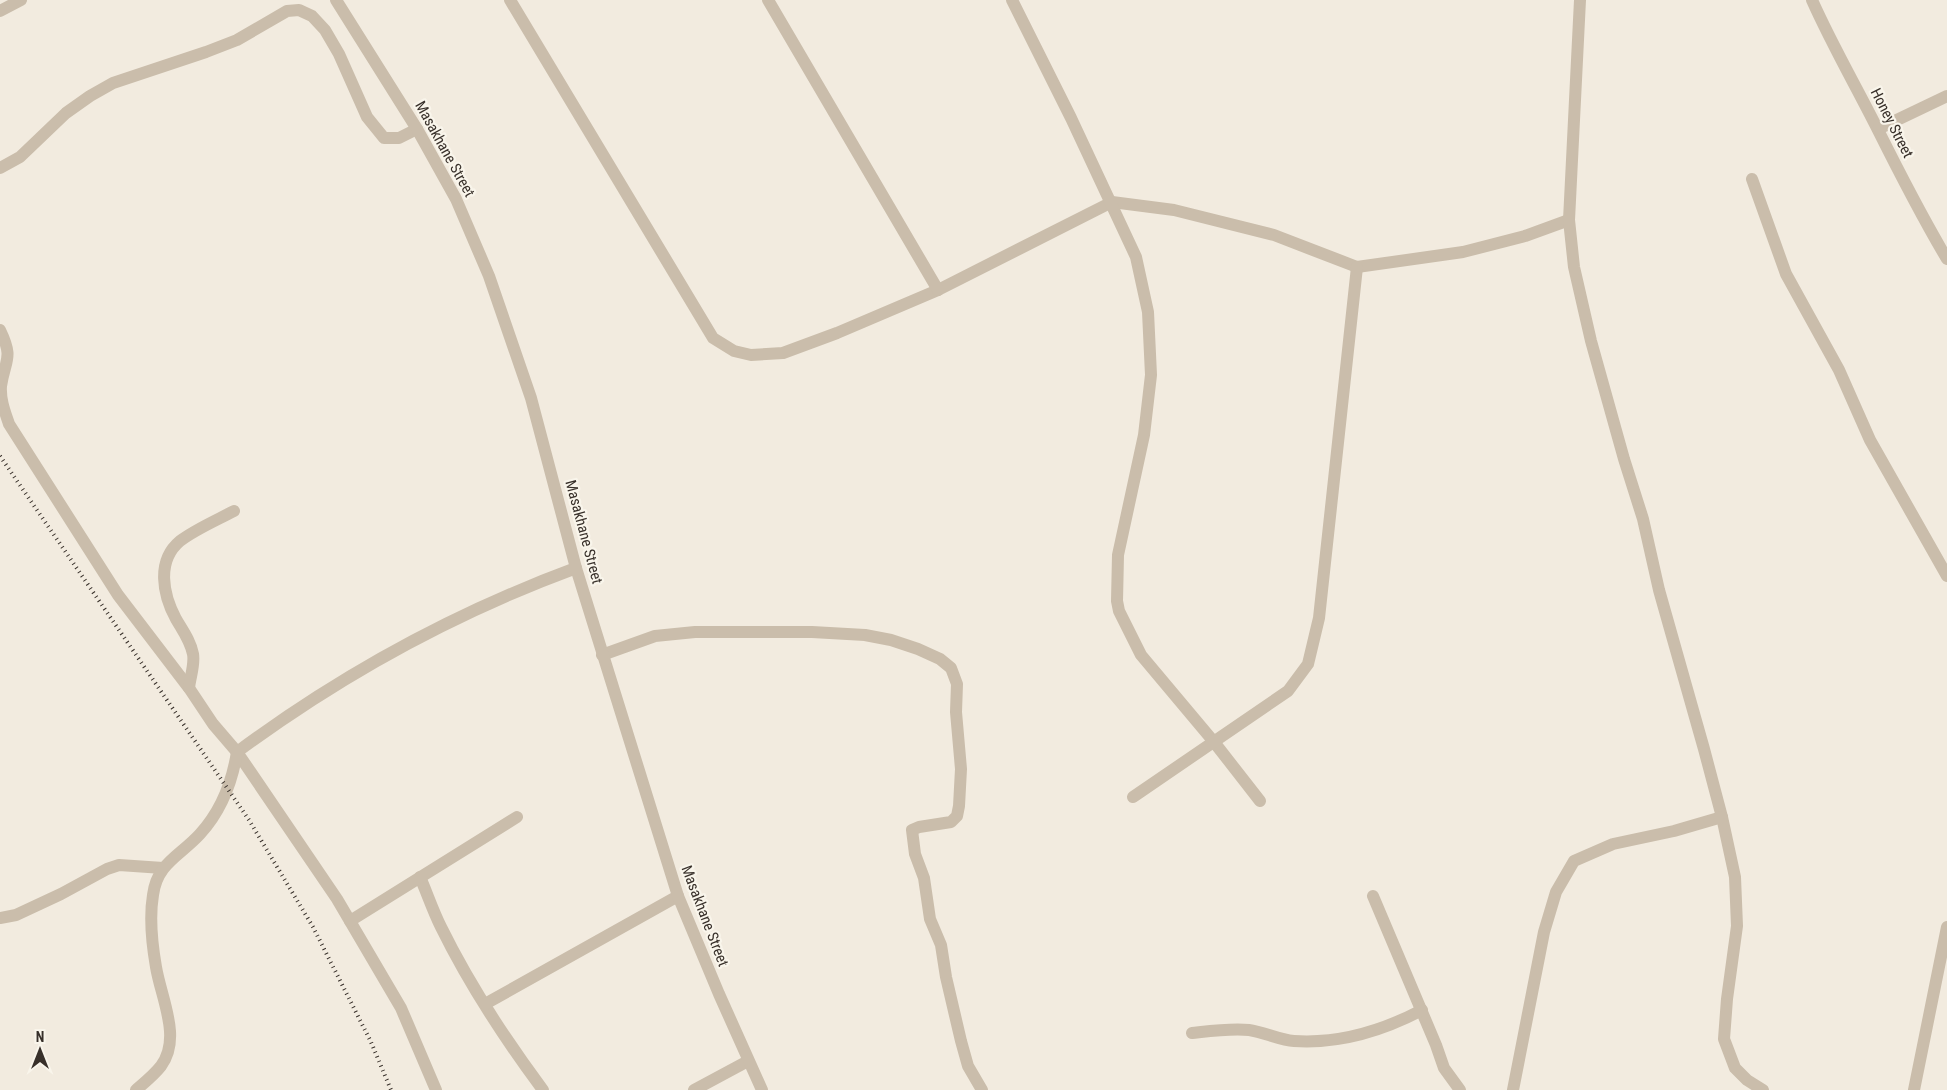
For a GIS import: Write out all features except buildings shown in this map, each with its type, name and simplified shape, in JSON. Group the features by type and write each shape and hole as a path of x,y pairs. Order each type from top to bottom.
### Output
{"street":[{"path":"0,11 21,0"},
{"name":"Masakhane Street","path":"336,0 417,129 456,199 488,276 532,398 576,568 678,896 762,1090"},
{"path":"510,0 713,338 734,351 751,355 783,353 838,334 938,290 1112,202 1174,210 1274,235 1356,267 1463,252 1525,236 1569,220"},
{"path":"768,0 938,290"},
{"path":"1012,0 1112,202 1136,257 1148,312 1151,375 1144,435 1118,555 1117,601 1119,611 1141,655 1214,742 1260,801"},
{"path":"1580,0 1569,220 1574,267 1591,340 1624,459 1643,518 1659,590 1722,817 1735,877 1737,926 1727,999 1724,1039 1735,1068 1747,1080 1763,1090"},
{"name":"Honey Street","path":"1812,0 1828,38 1878,129 1910,194 1947,259"},
{"path":"0,168 20,157 66,114 90,96 113,83 237,40 287,11 299,10 312,16 325,30 339,54 367,117 384,138 399,138 417,129"},
{"path":"1878,129 1947,96"},
{"path":"1752,179 1786,274 1839,370 1870,440 1947,576"},
{"path":"1133,797 1288,691 1308,664 1319,618 1356,267"},
{"path":"0,330 6,343 8,360 0,387 1,403 10,424 118,595 189,688 213,724 237,752 350,921 400,1008 436,1090"},
{"path":"189,688 193,656 187,635 169,603 164,583 164,567 169,554 180,542 234,511"},
{"path":"136,1090 161,1066 168,1050 170,1028 156,969 151,913 157,877 163,868 201,833 218,808 229,788 237,752 297,709 342,680 444,624 497,599 576,568"},
{"path":"602,656 655,636 695,632 838,633 865,635 891,640 940,659 951,668 957,684 956,712 962,769 957,816 951,822 918,827 912,830 915,854 924,878 930,919 941,945 961,1041 968,1066 982,1090"},
{"path":"350,921 516,817"},
{"path":"1513,1090 1544,932 1556,892 1574,861 1613,844 1722,817"},
{"path":"0,918 16,915 61,894 107,869 119,866 163,868"},
{"path":"420,877 440,926 485,1004 524,1065 543,1090"},
{"path":"485,1004 678,896"},
{"path":"1373,896 1422,1010 1444,1068 1460,1090"},
{"path":"1914,1090 1947,927"},
{"path":"1192,1033 1248,1030 1292,1041 1334,1040 1354,1037 1384,1028 1422,1010"},
{"path":"694,1090 748,1061"}],"railway":[{"path":"0,456 249,820 313,927 371,1042 391,1090"}]}
